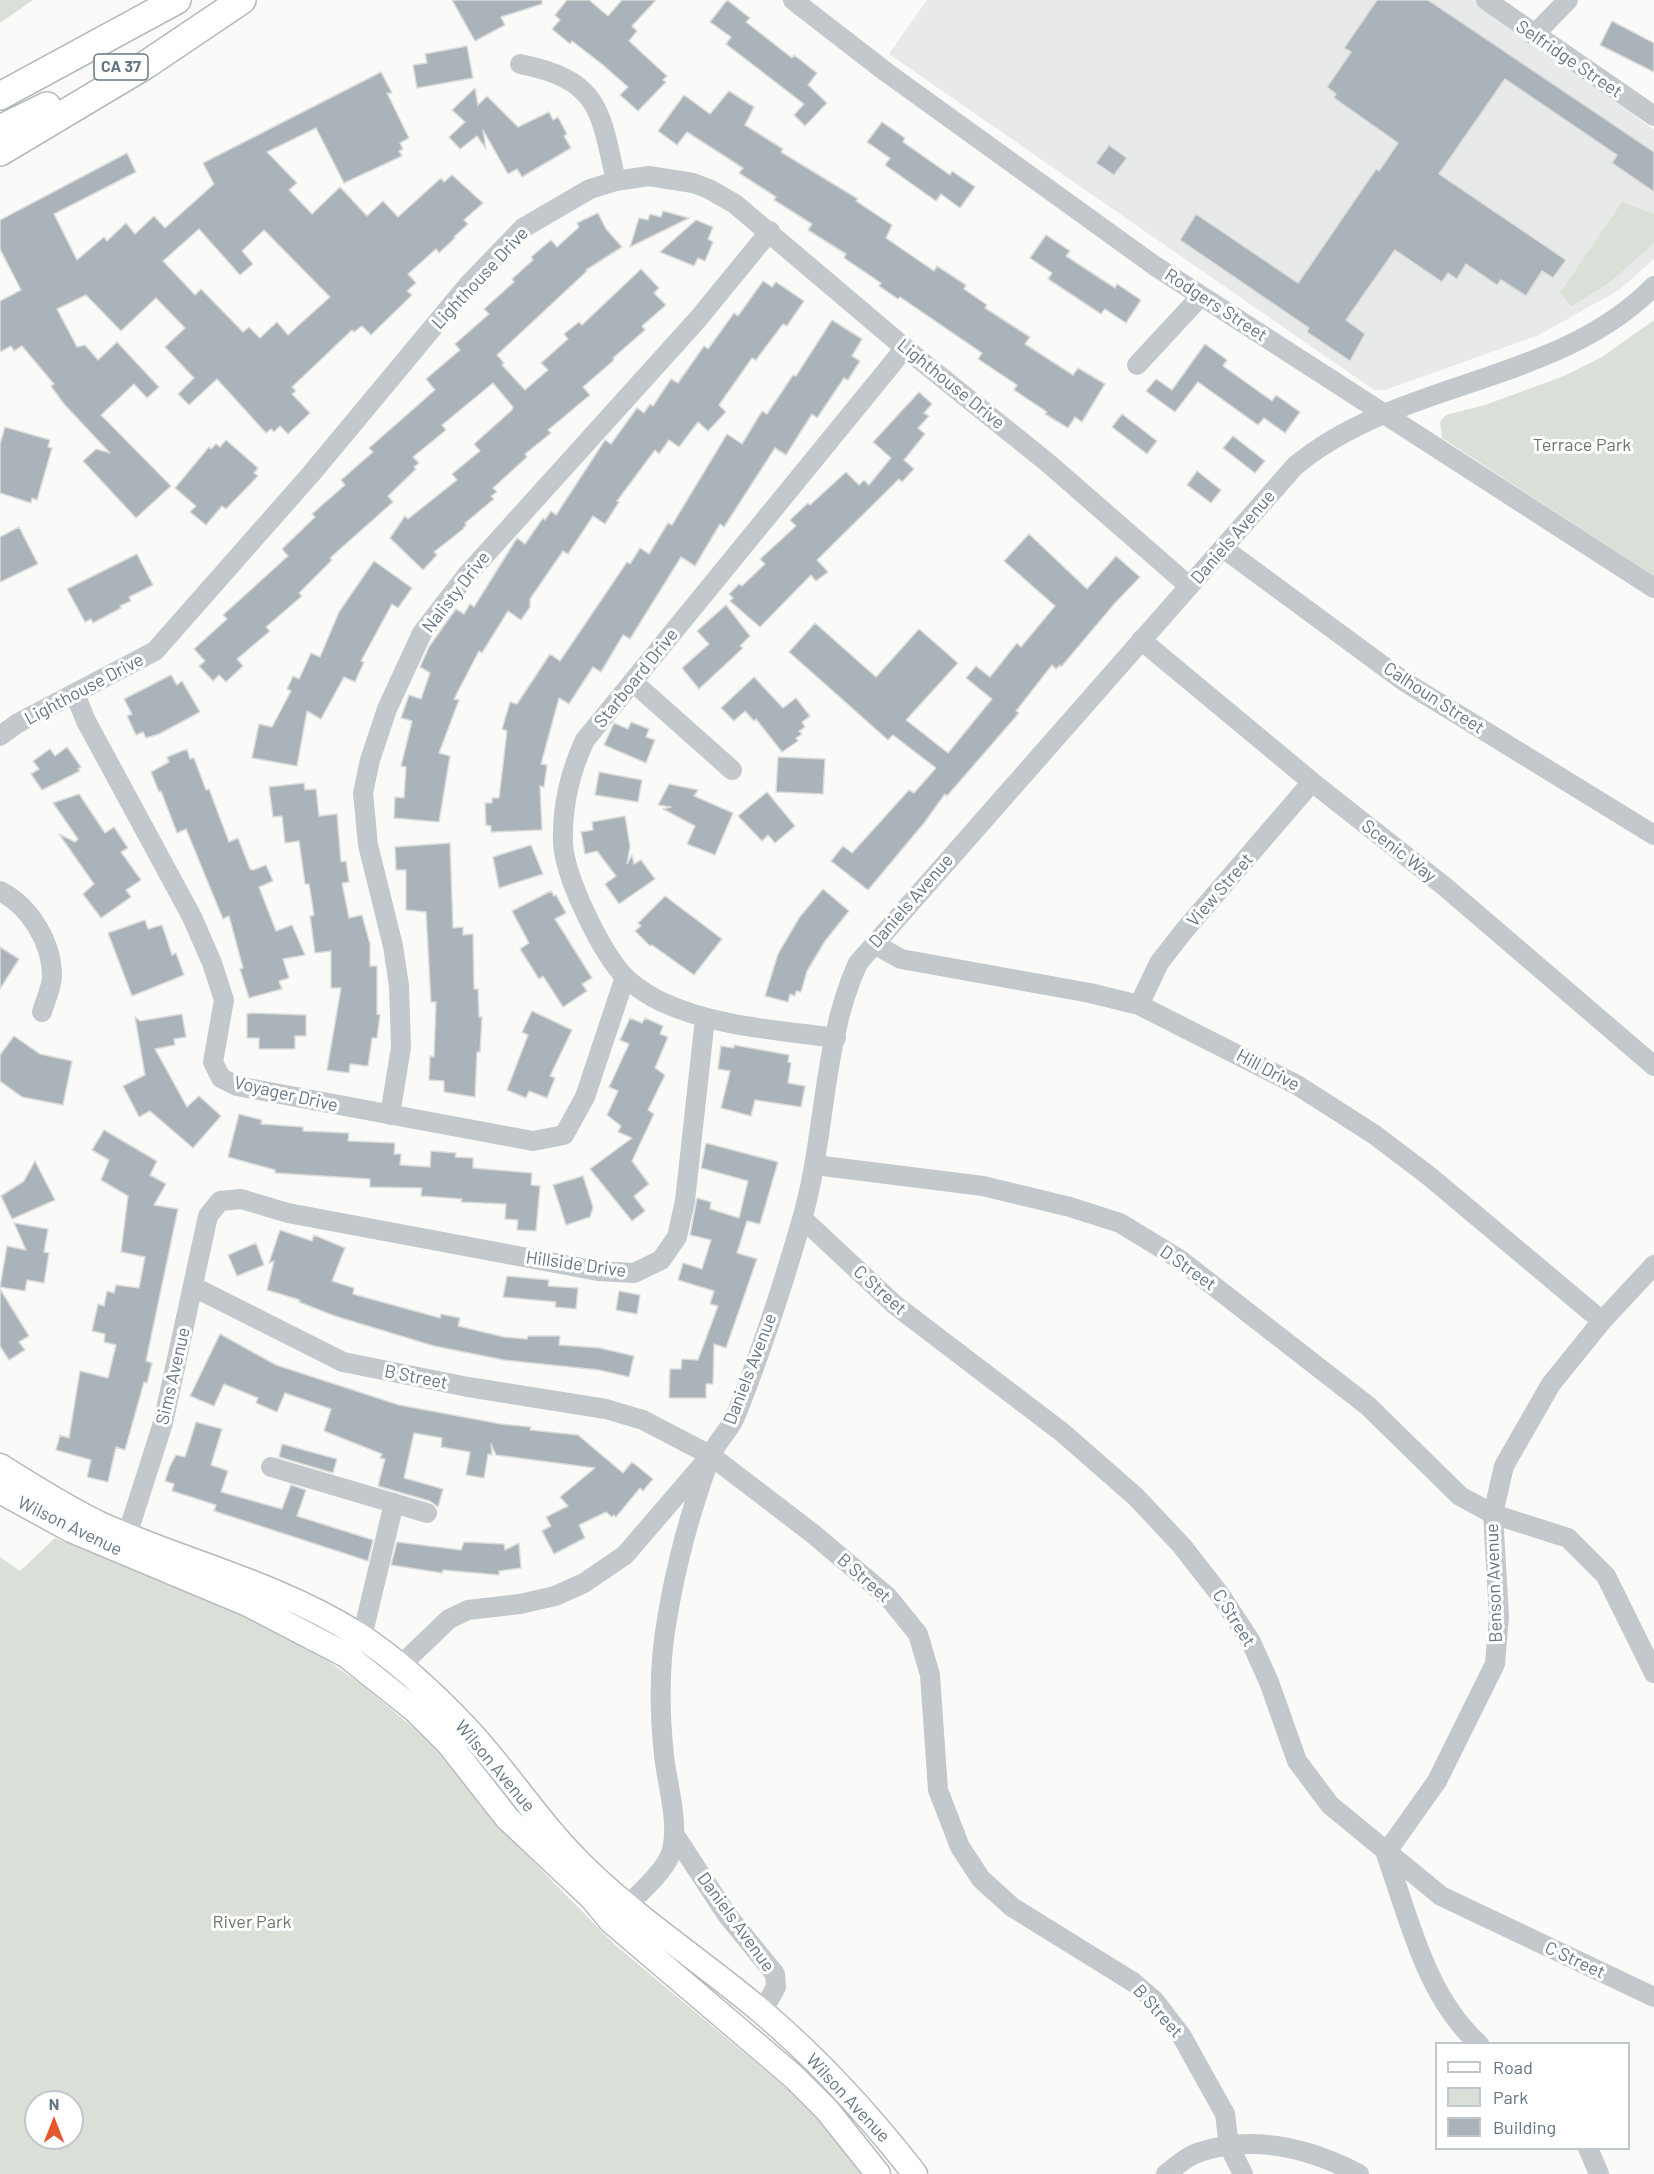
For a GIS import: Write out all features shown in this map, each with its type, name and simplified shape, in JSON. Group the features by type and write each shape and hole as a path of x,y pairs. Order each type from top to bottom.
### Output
{"highway":[{"path":"9,92 147,0"},
{"name":"CA 37","path":"9,92 177,0"},
{"path":"0,152 144,66 241,0"},
{"name":"CA 37","path":"0,129 125,65 241,0"}],"main road":[{"name":"Wilson Avenue","path":"0,1466 125,1543 346,1655 424,1719 448,1744 507,1818 591,1898 619,1913 762,2012 850,2095 915,2174"},
{"name":"Wilson Avenue","path":"0,1491 70,1530 125,1543 265,1587 323,1614 362,1637 401,1665 469,1731 526,1803 584,1868 619,1913 827,2110 878,2174"}],"street":[{"name":"Rodgers Street","path":"793,0 886,72 1201,297 1654,588"},
{"name":"Selfridge Street","path":"1486,0 1654,116"},
{"path":"1534,35 1568,0"},
{"path":"520,64 548,69 579,85 585,92 597,107 603,121 616,181"},
{"name":"Lighthouse Drive","path":"0,736 18,723 154,651 312,474 469,284 523,228 591,189 616,181 649,176 693,183 735,204 770,231 905,348 1048,463 1189,586"},
{"name":"Nalisty Drive","path":"390,1115 401,1047 399,986 393,946 368,845 363,793 370,760 387,709 422,633 466,576 698,319 770,231"},
{"name":"Daniels Avenue","path":"619,1913 667,1863 672,1852 674,1834 663,1753 659,1686 667,1618 710,1455 735,1419 803,1219 815,1165 836,1038 847,987 858,963 1301,461 1334,437 1384,413 1567,345 1604,324 1654,285"},
{"path":"1137,365 1201,297"},
{"name":"Starboard Drive","path":"705,1018 661,1002 625,977 606,950 576,896 563,843 568,782 585,740 905,348"},
{"name":"Calhoun Street","path":"1223,548 1404,682 1654,835"},
{"name":"Scenic Way","path":"1141,640 1312,782 1444,886 1654,1066"},
{"path":"633,682 732,770"},
{"name":"Voyager Drive","path":"75,694 92,731 192,917 212,963 224,1000 213,1062 221,1078 237,1086 533,1141 564,1135 585,1097 625,977"},
{"name":"View Street","path":"1138,1005 1159,963 1183,932 1312,782"},
{"path":"0,891 9,896 31,918 46,942 52,977 42,1012"},
{"name":"Hill Drive","path":"874,944 901,958 1090,993 1138,1005 1297,1084 1375,1135 1429,1176 1602,1321"},
{"path":"705,1018 836,1038"},
{"name":"Hillside Drive","path":"220,1201 241,1199 288,1212 586,1269 634,1273 661,1260 677,1237 686,1201 705,1018"},
{"name":"D Street","path":"815,1165 982,1186 1070,1207 1120,1224 1179,1259 1368,1406 1460,1496 1493,1514 1568,1538 1606,1576 1654,1673"},
{"name":"Sims Avenue","path":"125,1543 163,1423 208,1216 220,1201"},
{"name":"C Street","path":"803,1219 895,1305 1064,1433 1136,1497 1182,1546 1221,1596 1251,1642 1269,1682 1297,1761 1330,1805 1440,1896 1654,1997"},
{"name":"Benson Avenue","path":"1386,1853 1437,1781 1495,1664 1499,1617 1493,1514 1504,1466 1520,1434 1551,1384 1602,1321 1654,1265"},
{"name":"B Street","path":"194,1287 343,1362 468,1387 606,1409 643,1420 710,1455 812,1533 888,1597 918,1634 930,1675 938,1790 960,1847 981,1879 1012,1907 1133,1982 1154,2000 1181,2034 1225,2114 1229,2146 1243,2174"},
{"path":"401,1665 448,1619 468,1610 520,1604 555,1596 584,1583 625,1555 710,1455"},
{"path":"271,1467 427,1513"},
{"path":"362,1637 394,1503"},
{"name":"Daniels Avenue","path":"674,1834 727,1915 775,1974 776,1987 762,2012"},
{"path":"1386,1853 1427,1969 1443,1998 1478,2042"},
{"path":"1166,2174 1195,2153 1229,2146 1276,2144 1302,2150 1359,2174"},
{"path":"1589,2150 1599,2174"}],"shaded area":[{"path":"927,0 1476,0 1654,130 1654,259 1619,290 1539,335 1385,390 1374,390 889,54"}],"green space":[{"path":"0,0 33,0 0,23"},
{"path":"1622,202 1654,214 1654,243 1610,282 1572,306 1560,293"},
{"name":"Terrace Park","path":"1654,320 1654,576 1442,438 1440,422 1446,415 1485,405 1564,376 1602,357"},
{"name":"River Park","path":"55,1538 295,1638 361,1684 440,1750 515,1843 614,1944 804,2103 865,2174 0,2174 0,1557 20,1571"}],"building":[{"path":"452,0 542,0 542,4 501,17 505,25 475,41"},
{"path":"567,0 589,0 608,16 622,0 656,0 632,26 637,31 629,41 667,76 663,80 666,82 638,111 620,95 628,87 572,41 570,44 552,29 560,20 555,15"},
{"path":"727,0 750,18 746,22 792,58 794,55 817,73 808,85 827,103 805,126 794,115 804,104 726,44 731,37 710,22"},
{"path":"1377,0 1428,0 1654,152 1654,192 1612,163 1617,155 1505,79 1439,174 1566,260 1553,278 1542,271 1526,296 1501,280 1497,285 1466,264 1457,279 1448,273 1442,282 1395,250 1346,320 1365,334 1350,361 1307,332 1309,328 1180,240 1196,214 1298,283 1376,169 1379,171 1398,143 1334,98 1336,94 1327,87 1351,52 1344,48"},
{"path":"1612,21 1654,43 1654,72 1600,45"},
{"path":"467,46 473,78 417,88 413,65 427,63 425,54"},
{"path":"381,72 392,93 387,93 409,138 400,143 403,149 399,151 402,156 344,183 316,128 267,152 297,183 289,190 312,214 340,187 367,216 383,201 398,217 441,178 444,182 452,175 483,203 464,220 468,224 455,238 439,253 436,249 408,274 416,283 407,291 412,295 371,335 362,326 354,332 352,330 292,387 296,391 292,394 310,413 288,434 280,426 274,432 271,429 266,433 217,379 189,405 178,394 194,378 165,347 185,328 156,298 121,331 86,295 57,309 77,347 85,345 98,360 117,342 159,387 147,398 134,384 101,415 171,486 136,518 83,461 96,449 110,453 64,404 51,386 54,384 22,346 14,351 11,346 0,352 0,301 21,290 0,249 0,220 127,153 136,172 54,214 77,260 104,237 107,241 126,223 135,234 154,216 165,228 214,184 203,163","holes":["199,229 240,275 253,264 242,251 264,230 330,297 288,335 277,322 260,338 249,327 243,332 201,289 195,295 163,261"]},
{"path":"475,88 478,105 487,96 518,127 549,112 553,120 558,117 567,134 564,136 571,148 522,177 517,169 508,174 483,130 486,149 477,136 460,149 449,137 465,122 452,110"},
{"path":"729,91 754,107 745,125 783,149 781,152 858,199 856,201 892,225 886,238 934,271 937,266 966,285 964,289 987,305 985,308 1030,337 1025,344 1073,375 1078,368 1105,384 1082,422 1075,417 1068,428 1045,414 1047,412 1014,390 1017,385 978,359 982,353 900,297 898,299 879,286 881,283 844,258 846,254 808,230 812,224 774,200 776,197 739,173 743,168 687,132 677,145 658,131 684,95 710,114"},
{"path":"882,122 905,138 903,142 950,175 952,171 975,187 960,208 941,194 936,201 885,165 890,158 867,142"},
{"path":"1109,145 1127,158 1114,175 1096,163"},
{"path":"663,211 689,218 630,247 639,218 648,220 650,214 661,217"},
{"path":"598,213 606,229 622,247 586,270 497,355 504,363 502,365 525,390 548,370 541,363 568,339 564,334 579,322 582,325 641,269 659,288 654,293 666,305 642,326 645,330 583,387 590,395 548,430 551,433 525,454 527,457 493,488 497,492 491,496 494,499 465,523 462,530 434,552 437,555 423,570 390,538 405,516 408,519 457,480 452,474 480,451 474,444 513,407 493,383 442,425 446,430 413,457 419,463 414,467 416,469 388,496 393,502 330,558 332,560 299,593 302,596 266,627 270,631 237,659 243,666 226,682 219,675 213,681 199,666 205,661 194,649 227,619 223,615 288,556 282,549 315,517 312,514 345,485 341,480 373,452 369,448 435,390 426,379 460,350 455,344 489,314 484,309 514,282 512,279 533,260 531,257 551,240 557,247 579,227 577,223"},
{"path":"696,220 713,227 708,239 713,242 705,261 698,258 694,266 660,252"},
{"path":"1046,235 1070,251 1066,256 1115,288 1117,284 1141,300 1126,323 1105,309 1101,314 1048,279 1052,273 1030,258"},
{"path":"763,281 772,287 776,282 804,301 787,326 783,324 756,360 752,358 719,405 726,412 708,431 698,422 679,447 669,440 659,454 655,450 617,501 619,502 605,524 593,516 568,554 563,551 530,599 530,607 521,620 508,611 482,653 479,651 454,699 459,700 439,753 450,756 439,822 394,818 395,797 404,798 406,767 401,766 412,721 401,718 409,695 421,699 430,673 420,667 429,647 456,609 464,614 470,604 474,607 517,538 525,544 543,518 545,520 551,511 556,515 605,440 611,444 637,408 644,413 650,404 653,406 671,379 678,383 704,346 708,349 734,313 738,316"},
{"path":"832,320 862,339 852,356 860,361 848,380 844,378 817,418 812,414 786,455 775,448 724,527 720,524 695,566 681,557 630,639 623,635 601,672 593,667 569,704 559,698 541,764 547,765 544,787 540,786 542,830 491,832 491,826 486,825 485,803 492,803 492,798 499,798 507,731 502,729 510,702 517,704 550,654 560,661 627,562 630,564 640,548 649,554 668,523 672,525 727,434 742,444 762,411 767,414 793,375 796,376"},
{"path":"1205,344 1227,360 1223,366 1272,401 1276,395 1300,412 1285,433 1264,418 1258,425 1198,382 1175,412 1146,391 1156,379 1172,390"},
{"path":"919,392 932,404 924,413 929,416 918,428 925,434 904,460 914,469 902,482 899,479 817,560 828,572 816,581 811,575 760,627 730,601 733,598 729,594 739,584 742,586 765,564 760,559 796,526 790,520 846,472 859,485 864,480 869,485 891,458 873,442"},
{"path":"1122,414 1157,441 1147,454 1112,427"},
{"path":"5,427 50,440 48,447 52,448 37,500 32,498 31,503 0,493 0,444"},
{"path":"1233,436 1265,461 1255,473 1223,448"},
{"path":"226,440 258,468 254,473 258,476 226,509 222,506 206,525 190,512 196,506 175,488 209,447 211,449 216,444 220,447"},
{"path":"1197,471 1221,490 1211,503 1187,485"},
{"path":"19,527 38,564 0,582 0,537"},
{"path":"1029,534 1087,589 1116,556 1140,577 1061,667 1060,665 1056,669 1052,665 1016,711 1019,713 947,796 945,794 868,890 831,861 843,846 852,853 909,790 914,793 936,768 893,735 888,740 789,652 815,623 876,677 919,629 958,663 906,720 948,753 992,699 966,678 976,666 990,677 1017,643 1021,647 1055,606 1004,561"},
{"path":"137,554 153,585 129,597 131,601 120,606 121,608 93,623 91,619 85,622 67,589"},
{"path":"374,561 412,588 398,608 392,604 361,661 364,662 355,682 344,677 321,719 307,711 297,766 252,758 259,724 272,727 291,691 287,689 293,676 299,679 311,653 320,657 339,612"},
{"path":"726,605 750,636 740,646 743,648 699,689 682,668 709,644 697,631"},
{"path":"171,675 177,685 182,681 200,712 159,734 146,738 143,732 136,735 127,716 132,714 124,699"},
{"path":"754,677 783,708 796,698 810,716 802,722 805,727 799,731 802,734 796,738 798,741 782,752 756,719 754,721 745,711 734,721 721,708"},
{"path":"631,722 649,729 646,737 655,740 646,763 604,745 614,723 628,729"},
{"path":"67,747 81,767 78,769 80,771 42,790 31,774 39,769 33,761 50,749 55,756"},
{"path":"187,749 190,759 194,758 206,790 209,789 229,842 238,838 250,869 266,865 273,881 259,887 276,931 292,925 305,955 283,959 289,978 279,981 282,989 249,998 240,969 243,968 229,916 223,919 186,829 177,833 151,772 169,762 167,757"},
{"path":"778,757 825,759 823,794 776,792"},
{"path":"599,772 642,780 638,802 595,795"},
{"path":"304,783 305,790 316,789 319,816 337,814 341,862 346,861 349,882 342,883 349,918 362,915 370,944 370,966 377,966 377,1014 380,1015 377,1038 372,1038 368,1066 350,1064 349,1073 327,1070 341,988 331,988 331,951 315,953 310,916 314,915 309,884 305,884 299,841 285,843 282,816 273,817 269,787"},
{"path":"669,784 698,790 694,796 733,813 715,855 687,844 695,826 663,809 671,807 658,805"},
{"path":"767,792 795,826 775,843 768,835 762,841 738,816"},
{"path":"79,794 105,833 114,827 128,848 121,852 141,880 126,890 131,897 101,918 83,894 94,884 59,834 75,842 78,839 53,803"},
{"path":"625,816 630,846 627,864 632,855 634,864 641,860 655,879 619,904 605,884 616,876 597,851 585,854 581,832 593,830 592,822"},
{"path":"450,843 453,928 463,927 463,935 473,934 474,989 478,989 479,1017 482,1017 480,1052 477,1052 475,1097 444,1092 444,1081 429,1080 430,1056 434,1057 436,1002 431,1002 426,912 406,910 406,870 396,870 395,847"},
{"path":"531,845 543,874 499,888 493,857"},
{"path":"823,889 849,911 825,941 807,971 801,992 796,991 795,996 790,994 788,1002 765,996 778,954 799,918"},
{"path":"551,891 554,896 556,895 566,913 555,919 592,978 582,984 587,991 563,1007 543,976 539,979 520,949 529,943 512,911"},
{"path":"665,896 722,939 694,975 652,945 650,946 635,931 641,926 638,923"},
{"path":"145,920 148,929 162,925 172,955 176,953 184,975 132,996 108,933"},
{"path":"0,947 19,959 0,989"},
{"path":"532,1011 572,1030 550,1076 555,1078 547,1098 529,1091 526,1098 507,1090 528,1035 522,1032"},
{"path":"182,1014 186,1037 174,1039 175,1045 155,1049 187,1107 199,1096 221,1116 193,1148 150,1111 139,1117 123,1086 145,1075 135,1017 140,1021"},
{"path":"247,1014 306,1015 306,1036 295,1036 295,1049 259,1049 259,1038 247,1038"},
{"path":"630,1018 642,1023 645,1018 663,1026 660,1034 668,1037 655,1068 665,1075 648,1110 654,1114 632,1161 649,1184 634,1196 645,1211 632,1221 590,1169 632,1138 618,1132 621,1126 607,1115 618,1091 609,1087 629,1044 620,1040"},
{"path":"14,1036 40,1054 72,1061 63,1105 22,1097 0,1081 0,1055"},
{"path":"734,1045 789,1055 788,1062 791,1063 788,1083 805,1086 801,1107 755,1100 751,1116 721,1108 730,1071 718,1069 721,1046 734,1048"},
{"path":"239,1114 262,1120 261,1124 303,1127 303,1131 349,1133 348,1141 395,1143 394,1154 401,1154 400,1165 430,1167 431,1151 456,1153 455,1157 473,1158 473,1168 532,1173 531,1185 540,1186 536,1231 517,1230 518,1220 505,1219 506,1204 461,1202 462,1199 421,1196 422,1188 370,1187 370,1179 275,1173 275,1170 228,1157"},
{"path":"104,1130 157,1161 150,1175 166,1184 154,1205 178,1209 146,1361 152,1363 147,1383 144,1382 125,1450 116,1447 108,1482 87,1477 91,1460 56,1450 60,1435 69,1438 80,1371 108,1378 116,1345 104,1342 105,1334 92,1331 98,1304 104,1306 107,1291 114,1293 116,1285 139,1288 145,1257 121,1252 128,1196 101,1180 109,1160 92,1150"},
{"path":"706,1143 778,1162 760,1224 747,1221 737,1253 757,1259 726,1348 714,1344 713,1384 706,1384 706,1398 669,1398 670,1369 681,1369 682,1359 698,1360 718,1306 710,1304 714,1291 678,1280 683,1263 702,1269 711,1240 690,1235 697,1198 711,1202 710,1209 739,1218 748,1181 701,1168"},
{"path":"35,1161 55,1200 12,1219 1,1196 24,1181"},
{"path":"583,1176 593,1207 590,1217 566,1225 553,1185"},
{"path":"14,1223 48,1229 44,1252 49,1253 44,1283 27,1280 25,1291 0,1287 7,1246 26,1250"},
{"path":"280,1230 312,1241 314,1235 345,1248 332,1281 354,1288 353,1294 440,1318 441,1314 460,1318 458,1326 504,1337 527,1339 528,1336 560,1336 559,1345 600,1348 634,1356 629,1377 599,1370 504,1360 434,1346 335,1316 299,1302 300,1300 267,1290 274,1261 269,1263"},
{"path":"256,1243 264,1265 237,1276 228,1255"},
{"path":"507,1276 549,1280 548,1286 578,1288 576,1309 555,1307 556,1302 503,1297"},
{"path":"0,1289 29,1336 19,1342 25,1350 9,1360 0,1346"},
{"path":"619,1291 640,1295 637,1314 616,1310"},
{"path":"220,1334 276,1365 399,1405 501,1424 531,1427 530,1430 578,1435 623,1473 632,1462 653,1479 643,1491 640,1488 616,1517 606,1512 579,1525 585,1538 554,1554 542,1531 551,1526 546,1517 568,1506 560,1497 595,1468 496,1455 491,1444 492,1455 488,1454 484,1478 466,1475 470,1452 441,1447 442,1438 414,1433 404,1478 443,1489 438,1507 430,1501 378,1486 385,1459 380,1458 382,1454 324,1431 331,1409 285,1393 277,1412 256,1403 258,1398 224,1384 214,1406 190,1396"},
{"path":"196,1422 222,1429 211,1465 228,1471 221,1492 282,1509 291,1485 306,1490 297,1516 373,1540 368,1561 214,1511 216,1505 172,1491 174,1484 165,1481 170,1466 176,1455 185,1457"},
{"path":"282,1444 337,1459 333,1473 279,1457"},
{"path":"397,1542 461,1550 464,1542 504,1544 505,1550 519,1543 521,1568 499,1571 499,1575 443,1570 442,1573 391,1565"}]}
